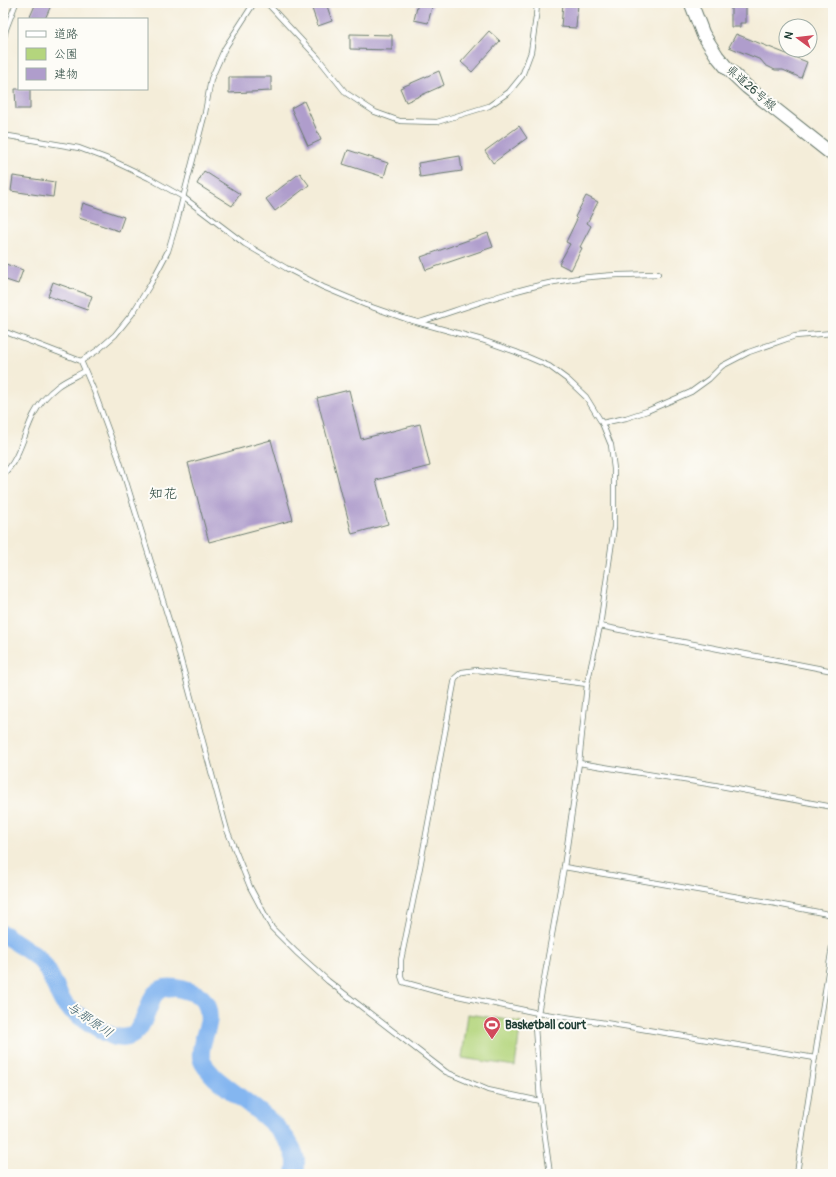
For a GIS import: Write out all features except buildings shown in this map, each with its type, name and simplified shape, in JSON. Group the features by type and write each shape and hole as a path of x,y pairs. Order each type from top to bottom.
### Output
{"main road":[{"name":"県道26号線","path":"691,3 703,34 726,67 747,87 833,155"}],"lane":[{"path":"3,42 6,29 16,3"},
{"path":"80,361 98,350 115,335 132,314 147,291 168,251 205,113 211,79 225,48 254,3"},
{"path":"267,3 318,58 346,93 375,112 400,121 437,122 489,106 509,92 522,76 531,52 537,3"},
{"path":"3,135 79,148 117,163 149,178 183,197 246,244 286,268 323,287 366,306 406,319 482,340 549,366 568,380 586,397 602,424 611,445 614,469 614,527 600,626 588,684 579,763 564,867 535,1026 540,1101 550,1174"},
{"path":"419,322 496,296 555,282 597,276 658,274"},
{"path":"3,331 80,361 85,371 94,391 119,460 170,624 227,830 250,887 272,928 328,981 446,1072 488,1090 540,1101"},
{"path":"602,424 647,411 691,392 722,366 749,352 795,336 833,332"},
{"path":"3,474 11,464 22,445 34,413 58,386 85,371"},
{"path":"600,626 833,671"},
{"path":"588,684 477,670 462,672 455,678 420,868 401,960 401,976 403,982 439,992 538,1014 612,1024 815,1058"},
{"path":"579,763 715,785 833,807"},
{"path":"564,867 762,901 833,915"},
{"path":"797,1173 833,940"}],"green space":[{"name":"Basketball court","path":"468,1014 521,1022 515,1066 462,1058"}],"waterway":[{"name":"与那原川","path":"3,934 27,949 40,960 53,980 60,997 66,1005 79,1016 116,1037 129,1037 138,1030 152,999 161,989 178,988 192,992 201,997 206,1004 209,1018 201,1050 203,1063 216,1079 276,1126 290,1145 295,1156 295,1174"}],"place":[{"name":"Basketball court","path":"492,1040"}],"district":[{"name":"知花","path":"163,493"}]}
